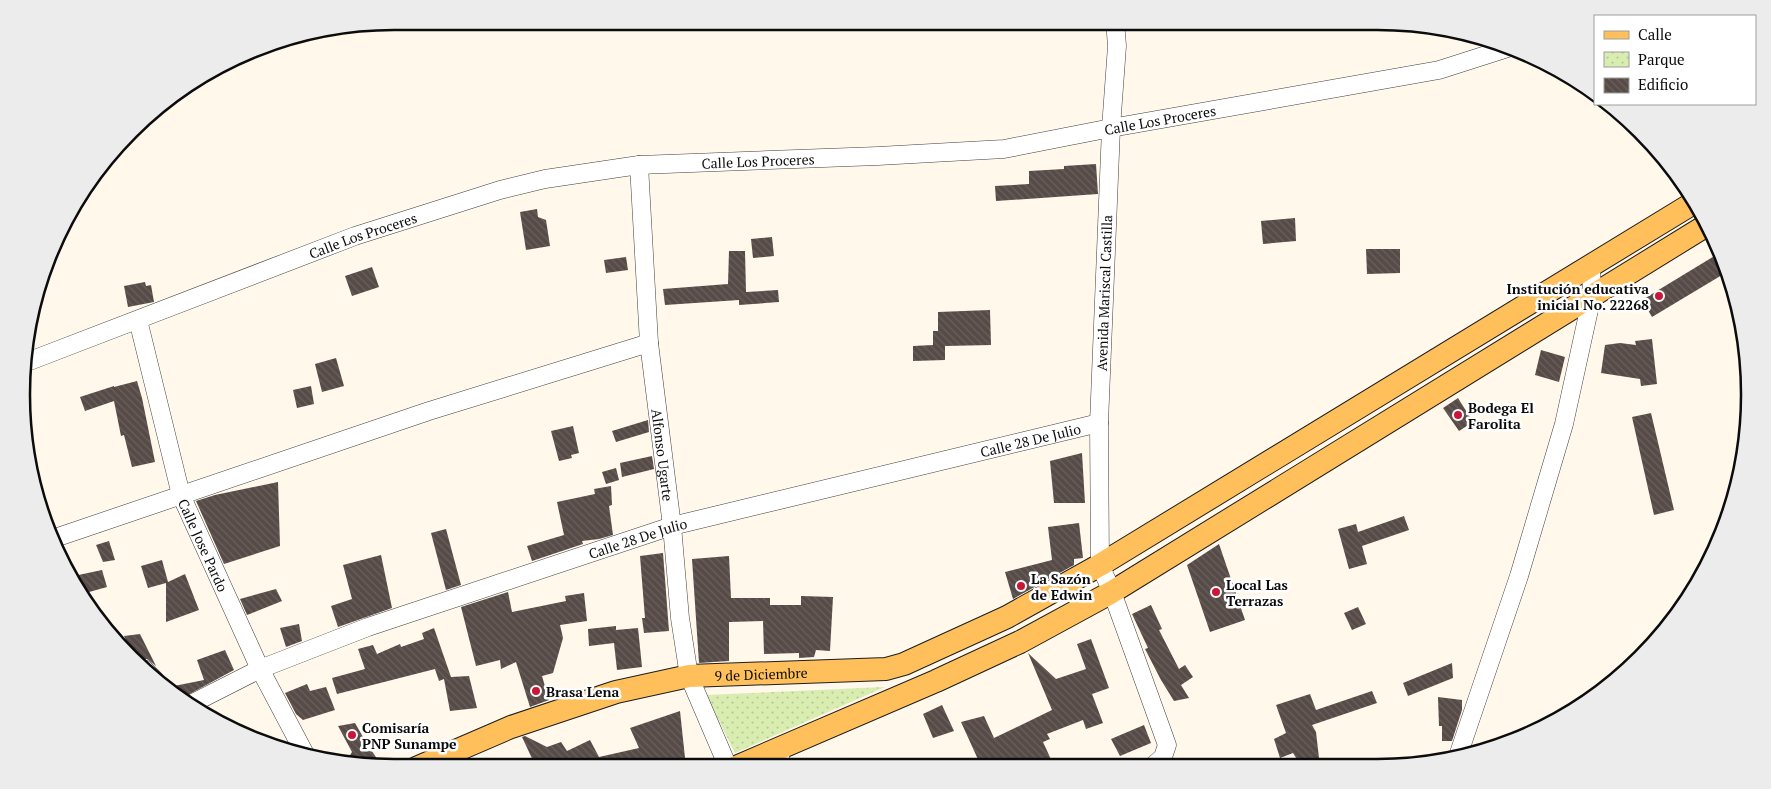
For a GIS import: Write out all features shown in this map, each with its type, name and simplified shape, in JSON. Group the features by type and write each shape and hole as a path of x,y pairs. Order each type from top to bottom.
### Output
{"main road":[{"name":"9 de Diciembre","path":"437,759 511,727 616,692 689,676 886,669 904,664 1007,617 1100,566 1688,206"},
{"path":"780,757 1020,642 1112,592 1701,229"}],"street":[{"name":"Avenida Mariscal Castilla","path":"1100,566 1099,423 1111,128 1117,46 1116,30"},
{"name":"Calle Los Proceres","path":"32,360 355,236 500,190 545,179 639,164 878,156 1004,149 1111,128 1439,70 1499,51"},
{"name":"Alfonso Ugarte","path":"639,164 649,343 672,526 680,618 689,676 725,759"},
{"path":"1460,749 1519,576 1564,424 1592,296 1591,267"},
{"name":"Calle Jose Pardo","path":"138,320 181,495 260,669 301,747"},
{"path":"59,537 429,411 649,343"},
{"name":"Calle 28 De Julio","path":"197,701 260,669 368,627 672,526 1099,423"},
{"path":"1100,566 1112,592 1166,745 1166,751 1160,759"}],"green space":[{"path":"885,687 735,753 706,695"}],"building":[{"path":"1096,164 1098,194 996,201 995,186 1029,184 1029,171 1064,169 1064,166"},
{"path":"537,209 538,217 546,220 550,246 526,250 520,212"},
{"path":"1295,218 1296,241 1263,244 1261,221"},
{"path":"772,237 774,256 753,258 751,239"},
{"path":"1366,249 1400,249 1400,273 1367,274"},
{"path":"729,251 745,251 746,292 778,290 779,302 739,305 739,300 665,305 663,289 728,284"},
{"path":"1714,256 1721,275 1652,317 1642,300"},
{"path":"626,257 628,270 606,273 604,260"},
{"path":"372,267 379,287 352,296 345,276"},
{"path":"145,282 146,286 151,285 154,302 128,307 124,286"},
{"path":"990,310 991,345 945,346 945,360 913,361 913,346 933,345 933,331 938,331 938,312"},
{"path":"1652,339 1657,384 1641,386 1640,379 1601,373 1605,345 1620,343 1636,345 1635,341"},
{"path":"1541,350 1565,357 1559,382 1535,375"},
{"path":"336,358 344,386 322,392 315,364"},
{"path":"137,381 155,462 132,467 124,435 121,436 114,401 85,411 80,397"},
{"path":"311,386 314,404 297,408 293,390"},
{"name":"Bodega El Farolita","path":"1458,398 1473,422 1459,431 1443,408"},
{"path":"1651,413 1674,510 1654,515 1632,417"},
{"path":"648,420 649,432 616,442 612,431"},
{"path":"573,426 579,453 571,455 572,458 559,461 551,431"},
{"path":"1082,453 1085,503 1054,503 1050,461"},
{"path":"652,456 654,469 622,477 620,463"},
{"path":"616,468 619,480 606,484 602,472"},
{"path":"278,482 280,546 224,564 196,501 215,495"},
{"path":"611,486 612,505 609,506 613,535 582,541 583,544 532,561 527,546 564,535 557,502 595,494 594,489"},
{"path":"1404,516 1409,530 1362,546 1367,564 1349,569 1338,529 1356,524 1358,532"},
{"path":"1079,523 1083,558 1074,559 1074,565 1013,599 1005,572 1052,560 1048,527"},
{"path":"446,529 461,585 446,590 431,533"},
{"path":"109,541 115,560 103,562 96,545"},
{"name":"Local Las Terrazas","path":"1219,544 1245,620 1210,632 1187,565"},
{"path":"663,553 669,631 644,633 642,618 645,618 640,556"},
{"path":"381,555 392,608 338,627 331,606 352,599 343,565"},
{"path":"729,556 731,598 770,598 770,605 801,605 801,596 833,597 830,651 816,650 814,657 799,658 799,653 764,654 763,621 729,622 729,661 699,663 692,559"},
{"path":"162,560 168,582 185,574 199,610 166,622 166,583 148,588 141,566"},
{"path":"102,570 107,587 88,592 78,575"},
{"path":"276,589 282,601 247,615 240,599"},
{"path":"508,592 512,612 566,601 565,596 584,593 587,621 560,625 563,638 553,673 542,676 549,700 530,707 516,662 501,669 500,660 476,666 461,607"},
{"path":"1151,605 1162,629 1159,630 1179,669 1185,665 1193,677 1181,685 1189,698 1174,701 1145,649 1148,648 1132,614"},
{"path":"1358,607 1366,624 1352,630 1344,613"},
{"path":"299,624 302,641 286,647 280,628"},
{"path":"616,626 616,630 638,628 642,667 617,670 614,643 589,646 588,629"},
{"path":"434,628 451,677 469,676 477,708 450,711 444,679 439,681 435,669 337,694 332,678 365,669 358,649 373,645 377,654 400,644 401,647 424,639 422,633"},
{"path":"140,634 156,666 147,659 144,659 127,642 124,636"},
{"path":"1091,639 1109,688 1092,694 1103,723 1086,729 1083,720 1047,734 1050,739 1043,742 1051,759 978,759 961,722 984,716 994,738 1052,710 1028,653 1056,679 1086,669 1077,644"},
{"path":"225,650 234,670 188,695 175,686 204,680 197,660"},
{"path":"1452,663 1453,678 1408,696 1403,683"},
{"path":"307,684 310,691 326,687 335,710 303,720 296,714 285,693"},
{"path":"1372,691 1377,703 1312,725 1316,732 1319,758 1297,759 1293,753 1280,758 1274,739 1286,733 1276,705 1310,694 1316,710"},
{"path":"1438,697 1462,700 1462,710 1452,741 1442,741 1442,726 1439,726"},
{"path":"942,705 954,731 933,738 923,714"},
{"path":"680,711 685,759 532,759 522,737 525,736 547,747 561,742 567,751 590,740 599,757 639,748 630,728"},
{"name":"Comisaría PNP Sunampe","path":"355,723 377,758 349,756 352,752 338,726"},
{"path":"1144,725 1151,743 1120,756 1111,739"}],"place":[{"name":"Institución educativa inicial No. 22268","path":"1659,296"},
{"name":"Bodega El Farolita","path":"1458,415"},
{"name":"La Sazón de Edwin","path":"1021,586"},
{"name":"Local Las Terrazas","path":"1216,592"},
{"name":"Brasa Lena","path":"536,691"},
{"name":"Comisaría PNP Sunampe","path":"352,735"}]}
